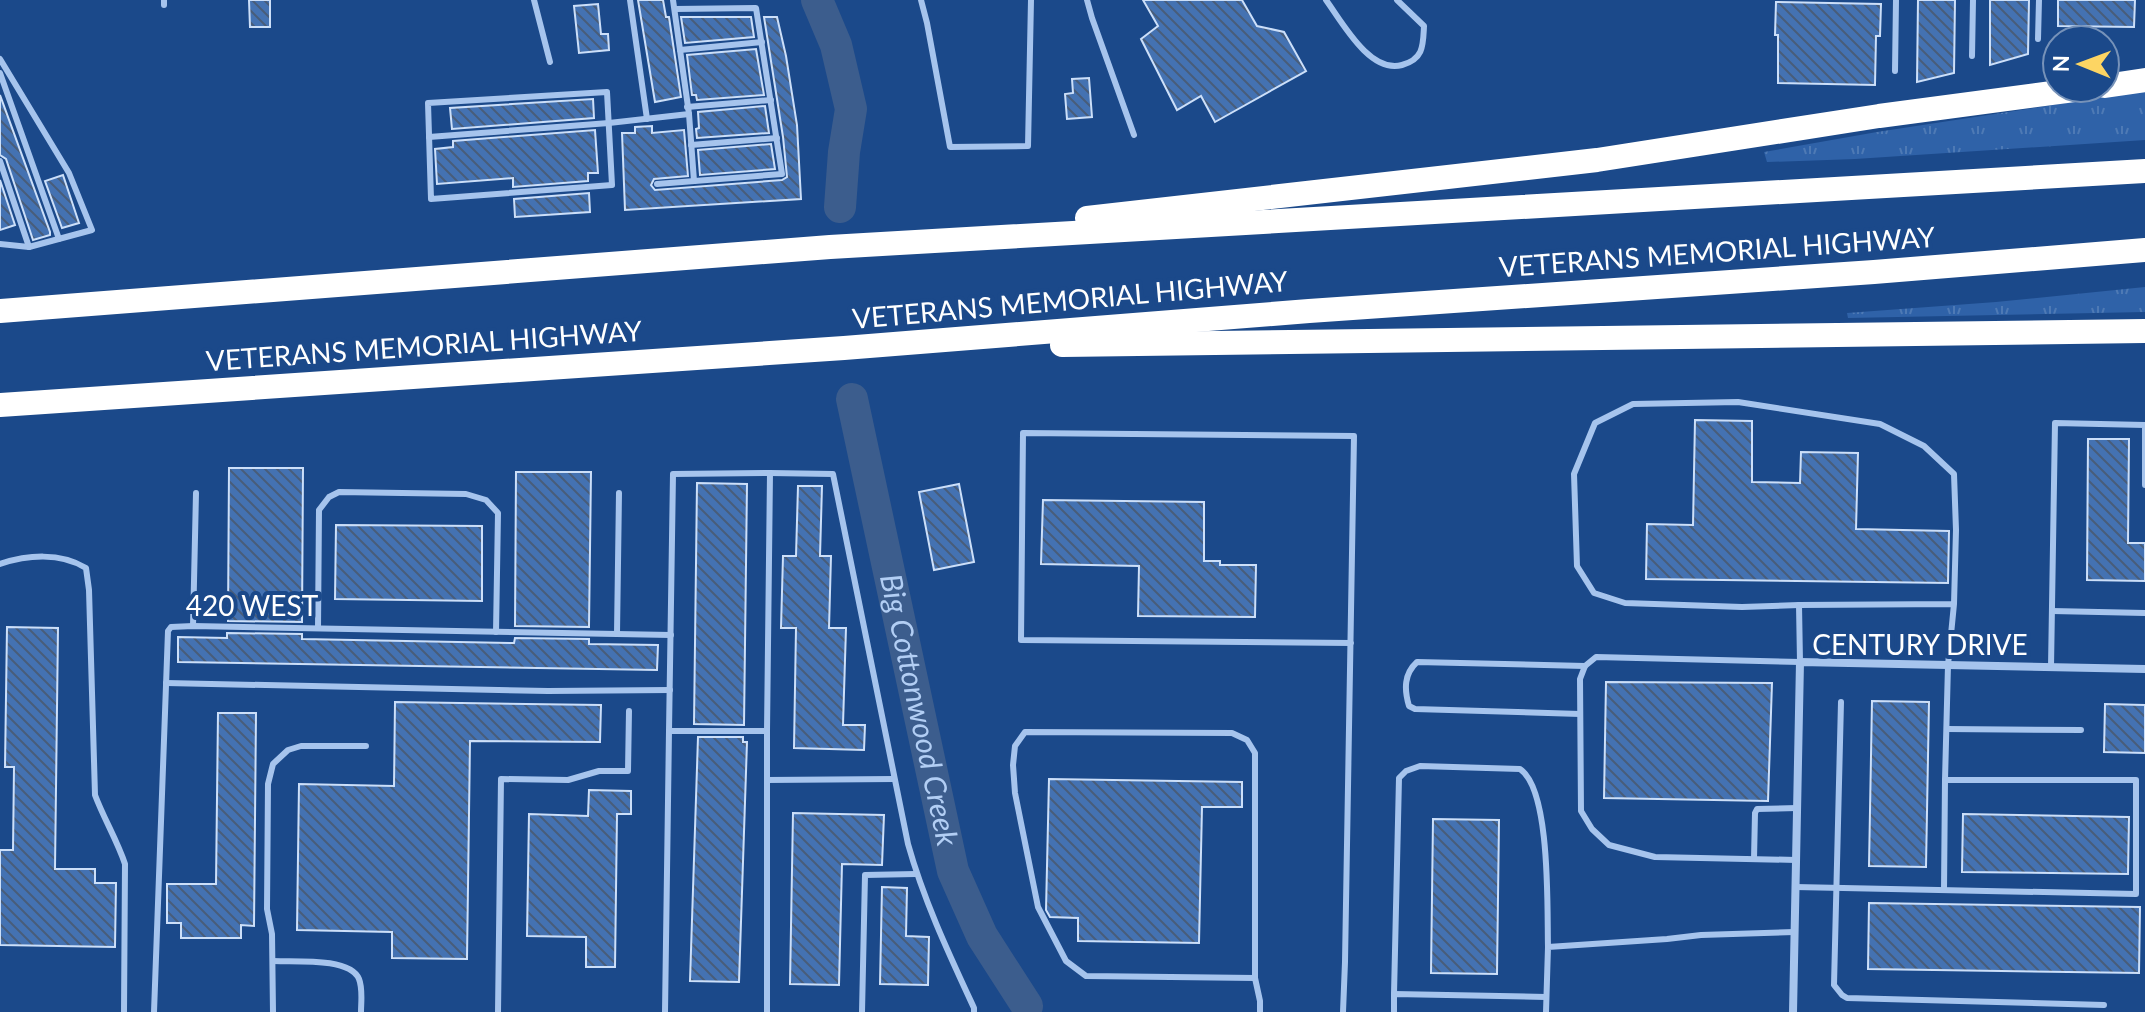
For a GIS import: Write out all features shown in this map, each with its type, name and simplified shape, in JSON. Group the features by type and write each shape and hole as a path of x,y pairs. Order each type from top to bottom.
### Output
{"highway":[{"path":"2121,84 2145,80"},
{"path":"830,247 1597,160 2041,94"},
{"name":"VETERANS MEMORIAL HIGHWAY","path":"0,311 830,247 2145,171"},
{"name":"VETERANS MEMORIAL HIGHWAY","path":"0,405 844,348 1325,309 1874,272 2145,250"},
{"path":"844,348 2145,331"}],"street":[{"name":"CENTURY DRIVE","path":"1793,1012 1800,662 2145,669"}],"lane":[{"path":"534,0 550,62"},
{"path":"630,0 647,119"},
{"path":"673,0 694,181"},
{"path":"921,0 950,147 1028,146 1031,0"},
{"path":"1087,0 1134,135"},
{"path":"1326,0 1373,59 1387,66 1398,66 1414,61 1423,47 1424,26 1397,0"},
{"path":"1895,71 1896,0"},
{"path":"1972,56 1973,0"},
{"path":"2038,39 2039,0"},
{"path":"657,184 782,174 756,8 675,9"},
{"path":"680,50 762,42"},
{"path":"0,59 69,173 92,230 29,247 0,244"},
{"path":"0,73 59,239"},
{"path":"607,92 609,123 612,185 431,199 428,103 607,92"},
{"path":"429,137 647,119 771,100"},
{"path":"691,145 777,138"},
{"path":"0,161 29,247"},
{"path":"1944,890 1948,665 1954,604 1956,530 1954,474 1924,446 1880,424 1738,402 1633,404 1595,423 1574,474 1577,566 1594,593 1625,603 1742,607 1954,604"},
{"path":"2051,667 2055,423 2145,425 2145,485"},
{"path":"1343,1012 1351,643 1354,436 1023,433 1021,640 1351,643"},
{"path":"767,1012 770,473"},
{"path":"665,1012 673,474 770,473 833,474 916,874 974,1012"},
{"path":"318,628 319,510 329,497 339,492 466,494 486,500 498,513 496,632"},
{"path":"193,626 196,493"},
{"path":"617,634 619,493"},
{"path":"0,564 15,559 50,557 77,562 86,568 95,795 125,864 124,1012"},
{"path":"1796,860 1655,857 1609,845 1592,829 1581,811 1580,679 1585,666 1596,657 1800,662 1799,605"},
{"path":"2052,611 2145,613"},
{"name":"420 WEST","path":"154,1012 168,631 171,627 671,635"},
{"path":"1580,714 1415,709 1409,706 1405,695 1406,678 1417,662 1585,666"},
{"path":"166,683 548,691 670,690"},
{"path":"1841,702 1834,985 1842,995 1847,998 2104,1005"},
{"path":"498,1012 501,779 568,780 599,771 628,771 629,711"},
{"path":"1947,729 2081,730"},
{"path":"669,731 767,731"},
{"path":"1255,978 1086,976 1066,961 1038,907 1015,793 1015,746 1025,732 1232,733 1247,740 1255,753 1255,978 1260,1012"},
{"path":"273,1012 272,934 267,909 268,784 273,764 288,750 301,746 366,746"},
{"path":"1394,1012 1399,778 1406,771 1420,766 1520,769 1528,774 1544,834 1548,947 1546,1012"},
{"path":"767,780 894,779"},
{"path":"1795,887 2136,894 2136,780 1945,780"},
{"path":"1754,859 1757,809 1797,808"},
{"path":"2136,834 2145,834"},
{"path":"862,1012 865,875 916,874"},
{"path":"1548,947 1701,935 1794,932"},
{"path":"273,961 349,967 361,983 361,1012"},
{"path":"1394,994 1546,997"},
{"path":"1999,1003 1999,1012"}],"green space":[{"path":"2145,91 2145,140 1767,162 1764,152 2060,104 2121,104 2121,95"},
{"path":"2145,287 2145,312 1848,318 1847,313 1996,302"}],"building":[{"path":"249,0 270,0 270,27 250,27"},
{"path":"638,0 663,0 666,17 669,17 681,97 655,102"},
{"path":"1143,0 1242,0 1257,26 1284,32 1306,71 1215,122 1201,96 1177,110 1141,39 1158,26"},
{"path":"1918,0 1955,0 1954,73 1917,82"},
{"path":"1990,0 2029,0 2028,54 1990,65"},
{"path":"2058,0 2135,0 2134,27 2121,27 2121,24 2058,24"},
{"path":"1776,2 1881,4 1880,36 1876,36 1875,85 1778,83"},
{"path":"598,4 601,34 608,34 609,50 579,53 574,6"},
{"path":"681,17 751,17 754,37 685,43"},
{"path":"764,17 777,17 786,56 797,125 801,199 625,210 622,133 635,133 635,127 652,126 652,133 684,130 688,176 654,179 651,185 655,190 782,180 787,177"},
{"path":"756,49 764,95 697,100 696,95 692,95 687,55"},
{"path":"1089,78 1092,117 1067,119 1065,94 1073,93 1072,79"},
{"path":"0,95 50,232 50,235 33,240 6,159 0,155"},
{"path":"593,99 594,118 452,129 450,108"},
{"path":"765,106 769,133 697,138 698,112"},
{"path":"595,130 598,173 588,173 588,181 513,187 513,178 437,184 435,149 453,147 453,141"},
{"path":"771,144 775,169 700,175 698,150"},
{"path":"63,175 79,223 62,228 45,181"},
{"path":"0,180 15,225 0,230"},
{"path":"589,193 590,212 515,217 514,199"},
{"path":"1695,420 1752,421 1752,482 1800,483 1801,452 1858,453 1856,529 1949,531 1948,583 1646,579 1647,524 1693,525"},
{"path":"2088,439 2129,439 2128,543 2145,543 2145,581 2087,580"},
{"path":"229,468 303,468 302,622 228,621"},
{"path":"516,472 591,472 589,627 515,626"},
{"path":"697,483 747,484 744,725 694,724"},
{"path":"959,484 974,562 934,570 919,492"},
{"path":"798,486 822,486 820,556 831,556 829,628 846,628 843,725 865,725 864,750 794,748 796,628 781,628 783,556 796,556"},
{"path":"1043,500 1204,502 1204,561 1220,561 1220,565 1256,565 1255,617 1138,616 1139,566 1041,564"},
{"path":"336,525 482,526 482,601 335,599"},
{"path":"7,627 58,628 55,869 95,869 95,883 116,883 115,947 0,945 0,850 13,850 14,767 5,767"},
{"path":"227,633 302,634 302,639 514,643 515,638 589,639 589,644 658,645 657,670 178,662 178,637 227,638"},
{"path":"1606,682 1772,683 1768,801 1604,798"},
{"path":"1872,701 1929,702 1926,867 1869,866"},
{"path":"395,702 601,705 600,742 470,741 467,959 392,958 392,932 297,930 299,784 394,786"},
{"path":"2105,704 2145,705 2145,753 2104,752"},
{"path":"218,713 256,713 254,926 241,925 241,938 181,938 181,923 167,923 167,884 216,884"},
{"path":"698,737 743,737 743,742 747,742 739,982 690,981"},
{"path":"1049,779 1242,782 1242,807 1202,807 1199,943 1078,941 1078,918 1050,917 1046,910"},
{"path":"589,790 631,791 631,814 617,814 615,967 586,967 586,937 527,936 529,814 588,816"},
{"path":"793,813 884,815 882,865 842,864 839,985 790,984"},
{"path":"1963,814 2129,817 2128,874 1962,872"},
{"path":"1433,819 1499,820 1497,974 1431,973"},
{"path":"882,887 907,888 906,936 929,937 928,985 880,984"},
{"path":"1869,903 2140,907 2139,973 1868,969"}],"waterway":[{"name":"Big Cottonwood Creek","path":"817,0 836,45 851,109 840,207"},
{"name":"Big Cottonwood Creek","path":"852,399 953,871 982,936 1027,1006"}]}
